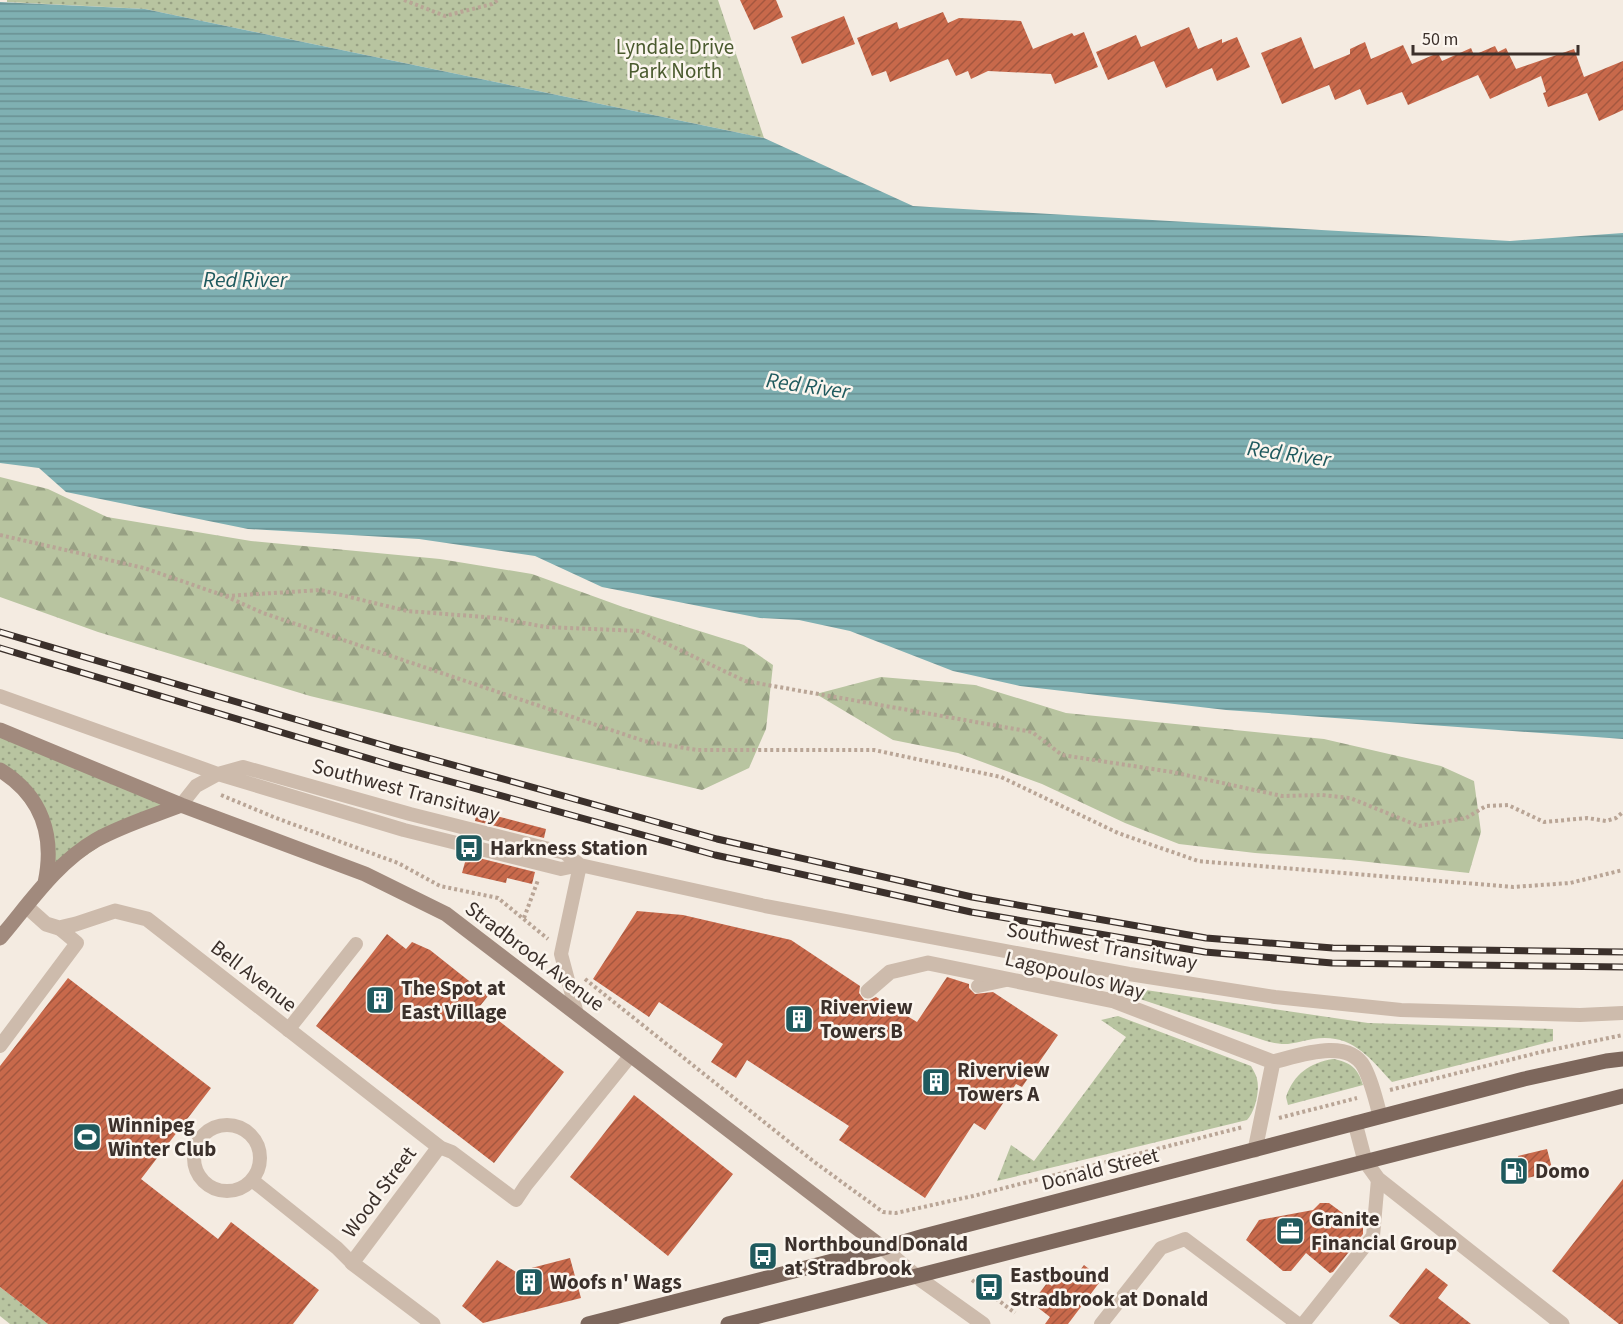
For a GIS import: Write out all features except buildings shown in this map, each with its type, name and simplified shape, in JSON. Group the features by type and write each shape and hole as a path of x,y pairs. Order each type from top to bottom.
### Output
{"main road":[{"name":"Stradbrook Avenue","path":"0,730 181,805 364,874 446,914 883,1248"},
{"path":"0,770 23,788 41,815 49,853 45,883"},
{"path":"0,938 45,883 95,841 181,805"},
{"name":"Donald Street","path":"588,1324 1524,1079 1623,1059"},
{"path":"728,1324 780,1318 917,1277 1623,1096"}],"street":[{"path":"27,907 46,924 59,928"},
{"name":"Bell Avenue","path":"59,928 115,911 147,919 439,1147"},
{"name":"Lagopoulos Way","path":"868,991 890,972 928,963 1114,1001 1273,1062"},
{"path":"1255,1150 1273,1062 1313,1052 1340,1051 1352,1054 1363,1066 1380,1116"},
{"path":"1355,1123 1365,1161 1378,1179 1562,1324"},
{"name":"Wood Street","path":"352,1263 439,1147"},
{"name":"Stradbrook Avenue","path":"883,1248 917,1277 982,1324"},
{"path":"352,1263 433,1324"}],"lane":[{"name":"Southwest Transitway","path":"0,696 218,774 404,831 561,869 580,865 776,908 1129,974 1275,997 1401,1010 1580,1015 1623,1013"},
{"path":"181,805 196,786 218,774"},
{"path":"577,1014 561,954 580,865"},
{"path":"0,1046 77,943 59,928"},
{"path":"288,1030 356,944"},
{"path":"978,986 1008,979"},
{"path":"439,1147 452,1152 516,1200 631,1055"},
{"path":"231,1125 251,1136 257,1143 260,1153 257,1172 252,1180 243,1187 221,1190 202,1179 196,1169 194,1158 201,1137 220,1126 231,1125"},
{"path":"1303,1324 1373,1236 1378,1179"},
{"path":"252,1180 337,1248 352,1263"},
{"path":"1101,1324 1161,1248 1185,1239 1298,1324"}],"path":[{"path":"404,0 445,16 492,4 498,0"},
{"path":"0,535 144,568 225,596 263,613 644,741 697,750 874,750 1001,777 1118,833 1198,861 1514,887 1570,883 1623,870"},
{"path":"225,596 321,591 407,611 497,618 546,627 640,632 745,681 1032,732 1062,755 1172,772 1282,796 1322,795 1350,798 1419,826 1466,818 1486,806 1508,805 1544,822 1587,818 1606,821 1616,818 1623,812"},
{"path":"210,791 398,863 440,885 498,898 548,938"},
{"path":"524,918 539,880"},
{"path":"586,980 813,1161 883,1212"},
{"path":"972,1280 1015,1313"}],"green space":[{"name":"Lyndale Drive Park North","path":"7,0 718,0 764,138 145,9 7,2"},
{"path":"0,477 48,489 107,517 251,541 440,559 532,574 623,607 744,645 773,665 766,729 749,768 702,790 310,696 98,632 0,597"},
{"path":"881,677 975,685 1066,713 1324,739 1441,766 1474,781 1481,832 1469,873 1179,844 1125,823 1042,784 958,753 893,740 816,694"},
{"path":"0,730 181,805 134,823 45,883 45,828 0,770"},
{"path":"1139,989 1368,1023 1553,1029 1553,1041 1392,1082 1366,1055 1348,1043 1326,1038 1285,1044 1266,1041 1140,999"},
{"path":"1118,1016 1251,1066 1257,1077 1258,1089 1250,1116 1247,1120 997,1181 1011,1145 1034,1161 1126,1037 1101,1020"},
{"path":"1333,1059 1352,1067 1359,1074 1363,1085 1288,1105 1286,1097 1298,1076 1317,1063"},
{"path":"0,1287 48,1324 10,1324 0,1316"}],"water":[{"name":"Red River","path":"0,2 145,9 764,138 913,206 1510,241 1623,233 1623,739 1226,710 1020,686 953,671 850,631 799,620 760,618 602,587 535,556 419,539 248,529 66,492 39,468 0,463"}],"railway":[{"path":"0,632 396,749 717,839 972,897 1206,938 1333,948 1623,952"},
{"path":"0,648 394,766 715,855 971,912 1205,952 1332,963 1623,967"}],"place":[{"name":"Harkness Station","path":"469,848"},
{"name":"The Spot at East Village","path":"380,1000"},
{"name":"Riverview Towers B","path":"799,1019"},
{"name":"Riverview Towers A","path":"936,1082"},
{"name":"Winnipeg Winter Club","path":"87,1137"},
{"name":"Domo","path":"1514,1171"},
{"name":"Granite Financial Group","path":"1290,1231"},
{"name":"Northbound Donald at Stradbrook","path":"763,1256"},
{"name":"Woofs n' Wags","path":"529,1282"},
{"name":"Eastbound Stradbrook at Donald","path":"989,1287"}]}
